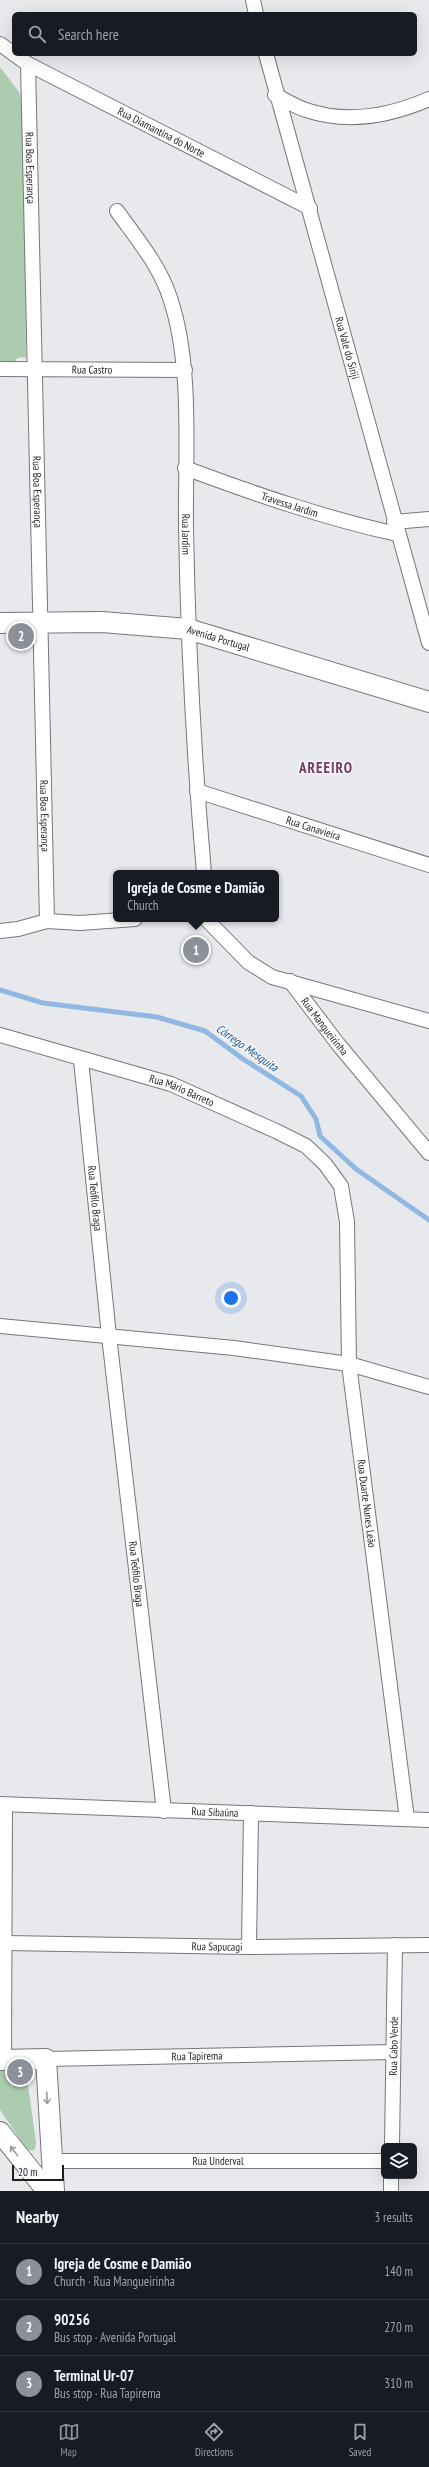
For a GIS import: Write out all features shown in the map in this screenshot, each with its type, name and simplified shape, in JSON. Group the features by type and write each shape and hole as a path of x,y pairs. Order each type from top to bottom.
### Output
{"street":[{"path":"252,0 255,12"},
{"name":"Rua Diamantina do Norte","path":"0,44 12,53"},
{"name":"Rua Diamantina do Norte","path":"17,56 28,64 310,208"},
{"name":"Rua Vale do Siriji","path":"266,56 275,95 310,208 396,528 429,642"},
{"name":"Rua Boa Esperança","path":"28,64 37,368 47,921"},
{"path":"275,95 306,110 357,118 405,109 429,99"},
{"name":"Rua Jardim","path":"117,211 160,273 176,318 185,370 188,629 197,791 204,870"},
{"name":"Rua Castro","path":"0,369 185,370"},
{"name":"Travessa Jardim","path":"185,468 275,501 342,522 396,528 429,520"},
{"name":"Avenida Portugal","path":"0,623 42,621 102,622 188,629 429,702"},
{"name":"Rua Canavieira","path":"197,791 429,865"},
{"path":"0,931 18,929 47,921 80,923 113,921"},
{"path":"211,922 248,962 272,977 429,1021"},
{"name":"Rua Mangueirinha","path":"290,981 338,1044 429,1153"},
{"name":"Rua Mário Barreto","path":"0,1036 81,1060 171,1084 276,1130 306,1146 325,1164 341,1186"},
{"name":"Rua Teófilo Braga","path":"81,1060 109,1336 164,1811"},
{"name":"Rua Duarte Nunes Leão","path":"341,1186 347,1222 350,1364 407,1819"},
{"path":"0,1326 234,1348 350,1364 429,1387"},
{"path":"2,1804 5,1943 2,2060"},
{"name":"Rua Sibaúna","path":"2,1804 429,1820"},
{"path":"249,1947 251,1813"},
{"name":"Rua Sapucagi","path":"5,1943 249,1947 429,1945"},
{"name":"Rua Cabo Verde","path":"392,2143 395,1945"},
{"name":"Rua Tapirema","path":"2,2060 393,2052"},
{"path":"46,2059 54,2191"},
{"path":"0,2132 47,2191"},
{"name":"Rua Underval","path":"52,2161 381,2161"},
{"path":"391,2179 391,2191"}],"green space":[{"path":"0,67 19,92 24,109 26,358 21,357 16,359 16,366 0,366"},
{"path":"0,2066 24,2069 26,2071 36,2142 35,2149 32,2151 27,2149 0,2110"}],"waterway":[{"name":"Córrego Mesquita","path":"0,990 43,1003 157,1017 205,1031 243,1059 301,1096 316,1119 320,1136 356,1169 429,1220"}],"place":[{"name":"90256","path":"21,636"},
{"name":"Igreja de Cosme e Damião","path":"196,950"},
{"name":"Terminal Ur-07","path":"20,2072"}],"district":[{"name":"AREEIRO","path":"326,768"}]}
